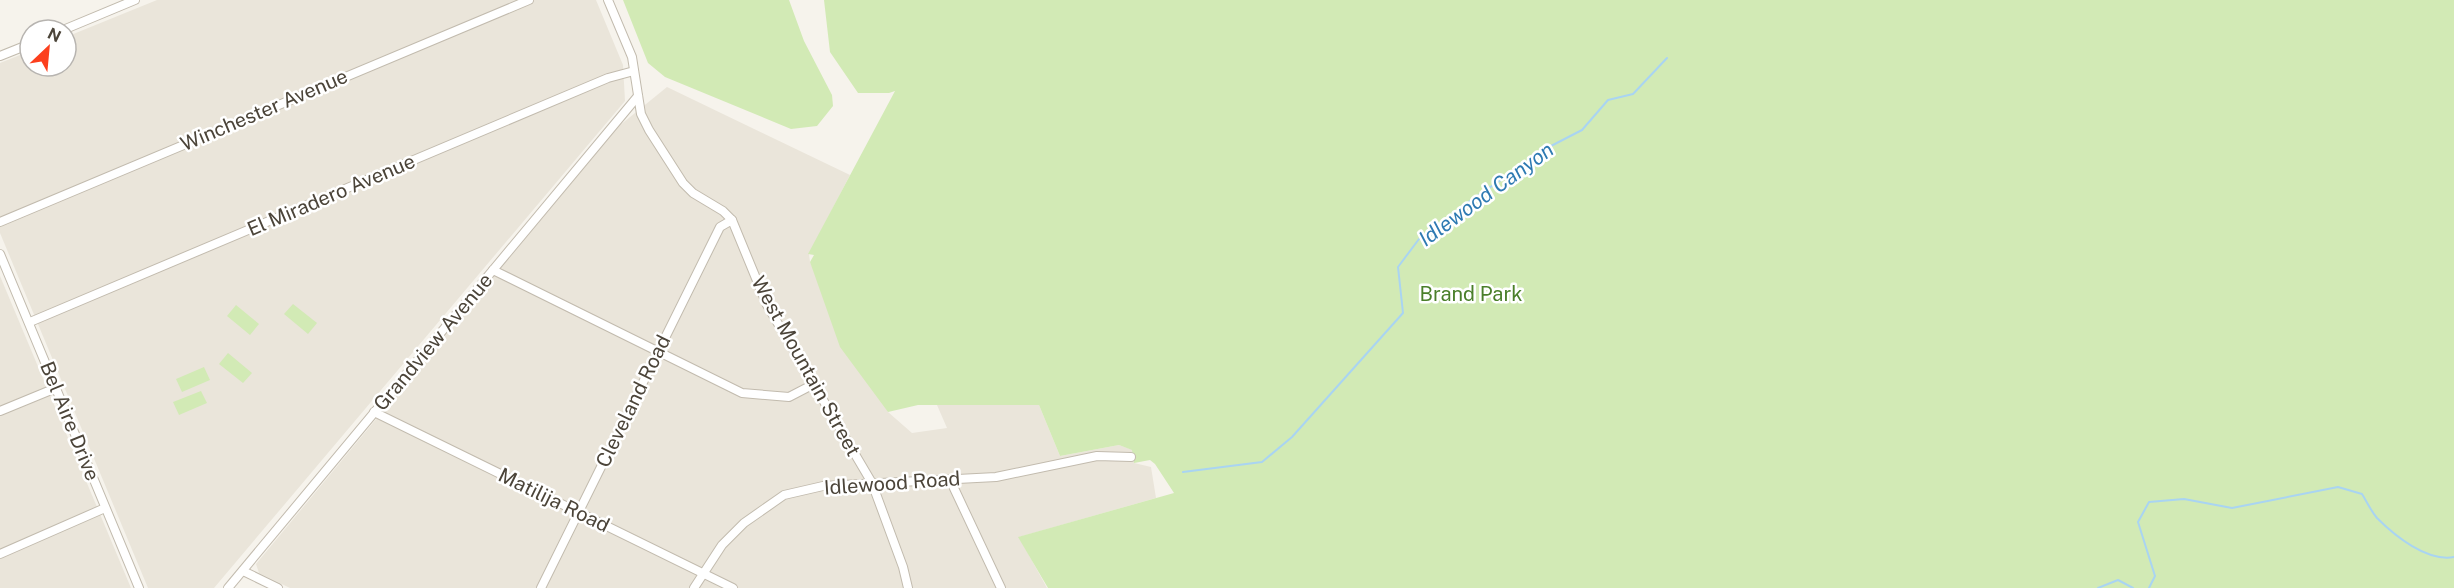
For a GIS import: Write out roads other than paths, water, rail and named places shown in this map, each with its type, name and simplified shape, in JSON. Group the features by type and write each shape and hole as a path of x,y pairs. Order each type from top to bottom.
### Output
{"street":[{"path":"78,24 135,0"},
{"name":"Winchester Avenue","path":"0,222 529,0"},
{"path":"608,0 632,57 641,114 649,130 683,183 693,193 723,211 732,220"},
{"path":"0,56 18,49"},
{"name":"El Miradero Avenue","path":"30,322 608,78 634,71"},
{"name":"Grandview Avenue","path":"228,588 638,96"},
{"name":"Cleveland Road","path":"541,588 720,227 732,220"},
{"name":"West Mountain Street","path":"732,220 767,305 872,483 903,567 908,588"},
{"name":"Bel Aire Drive","path":"0,254 139,588"},
{"path":"493,270 742,393 789,397 814,384"},
{"path":"0,411 56,388"},
{"name":"Matilija Road","path":"374,412 733,588"},
{"name":"Idlewood Road","path":"694,588 722,544 744,523 784,495 823,486 996,477 1097,456 1131,457"},
{"path":"951,479 1001,588"},
{"path":"0,554 105,508"},
{"path":"243,571 278,588"}],"waterway":[{"name":"Idlewood Canyon","path":"1183,472 1262,462 1292,437 1403,313 1398,267 1419,239 1442,231 1467,203 1549,147 1582,130 1608,100 1633,94 1667,58"},
{"path":"2149,588 2155,576 2138,522 2149,502 2184,499 2232,508 2338,487 2362,494 2377,518 2412,546 2433,556 2454,557"},
{"path":"2098,588 2118,580 2133,588"}],"park label":[{"name":"Brand Park","path":"1471,294"}]}
